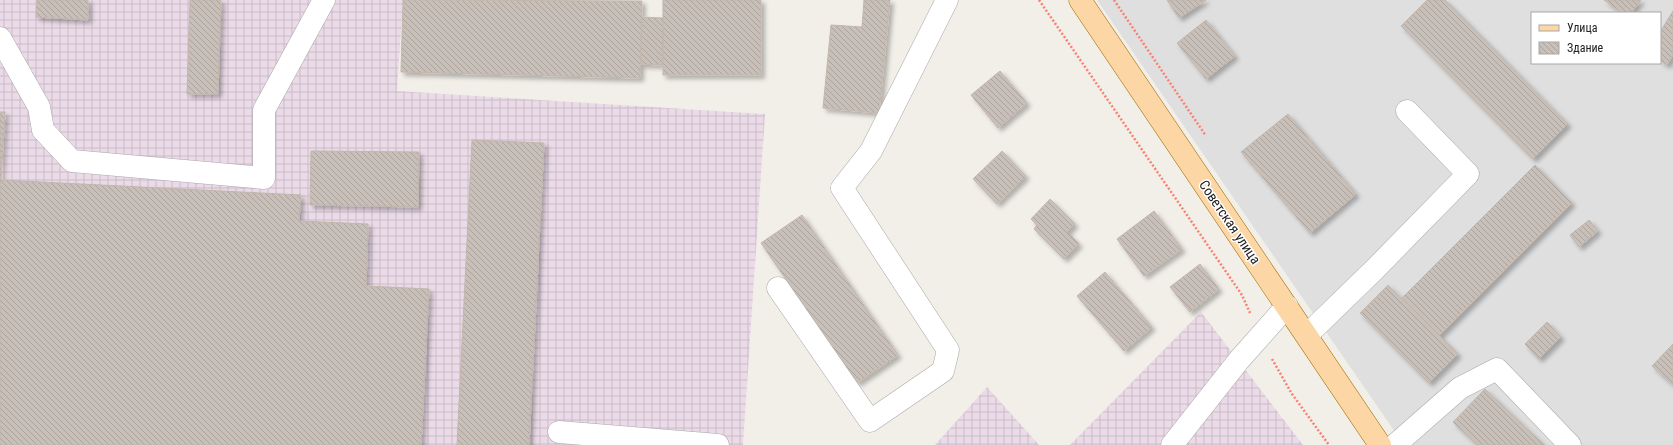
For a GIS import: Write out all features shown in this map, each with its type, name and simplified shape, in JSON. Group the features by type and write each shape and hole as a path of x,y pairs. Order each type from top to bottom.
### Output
{"main road":[{"name":"Советская улица","path":"1080,0 1380,445"}],"lane":[{"path":"0,38 39,107 43,130 72,161 264,178 264,110 324,0"},
{"path":"778,288 870,421 943,371 948,350 842,188 871,151 947,0"},
{"path":"1307,335 1374,270 1468,174 1407,111"},
{"path":"1172,445 1259,335 1287,306"},
{"path":"1395,445 1460,388 1497,369 1570,445"},
{"path":"559,432 718,445"}],"path":[{"path":"1039,0 1242,295 1259,335 1292,394 1329,445"},
{"path":"1114,0 1206,136"}],"shaded area":[{"path":"0,0 403,0 397,91 765,114 743,445 0,445"},
{"path":"1097,0 1673,0 1673,445 1404,445"},
{"path":"1201,312 1303,445 1070,445"},
{"path":"987,387 1039,445 935,445"}],"building":[{"path":"37,0 88,0 88,20 36,17"},
{"path":"190,0 221,0 218,94 187,94"},
{"path":"403,0 642,1 640,78 401,72"},
{"path":"663,0 761,0 761,75 663,75"},
{"path":"864,0 890,0 879,113 823,108 831,25 862,27"},
{"path":"1167,0 1206,0 1179,18"},
{"path":"1427,0 1445,0 1568,124 1533,159 1401,26"},
{"path":"1604,0 1641,0 1632,12 1621,12"},
{"path":"1673,11 1673,55 1667,65 1661,61 1661,30"},
{"path":"642,17 663,18 662,65 641,64"},
{"path":"1206,20 1235,56 1206,79 1177,43"},
{"path":"1000,71 1027,103 998,128 971,95"},
{"path":"0,112 5,112 1,180 301,195 299,221 368,224 366,286 429,289 421,445 0,445"},
{"path":"1288,114 1356,194 1310,233 1241,152"},
{"path":"472,140 544,143 529,445 457,445"},
{"path":"311,151 419,152 418,207 310,205"},
{"path":"1002,151 1026,176 997,204 973,179"},
{"path":"1535,165 1572,203 1439,336 1402,298"},
{"path":"1050,199 1075,224 1067,232 1079,244 1064,259 1034,229 1037,225 1031,219"},
{"path":"1154,211 1182,249 1144,276 1117,239"},
{"path":"802,215 898,355 857,383 761,243"},
{"path":"1589,220 1598,231 1579,247 1570,235"},
{"path":"1200,264 1219,289 1190,312 1170,287"},
{"path":"1105,272 1152,327 1124,351 1077,296"},
{"path":"1388,285 1458,354 1429,383 1360,313"},
{"path":"1547,322 1561,337 1539,359 1525,344"},
{"path":"1673,344 1673,385 1652,366"},
{"path":"1485,389 1544,445 1477,445 1453,422"}]}
